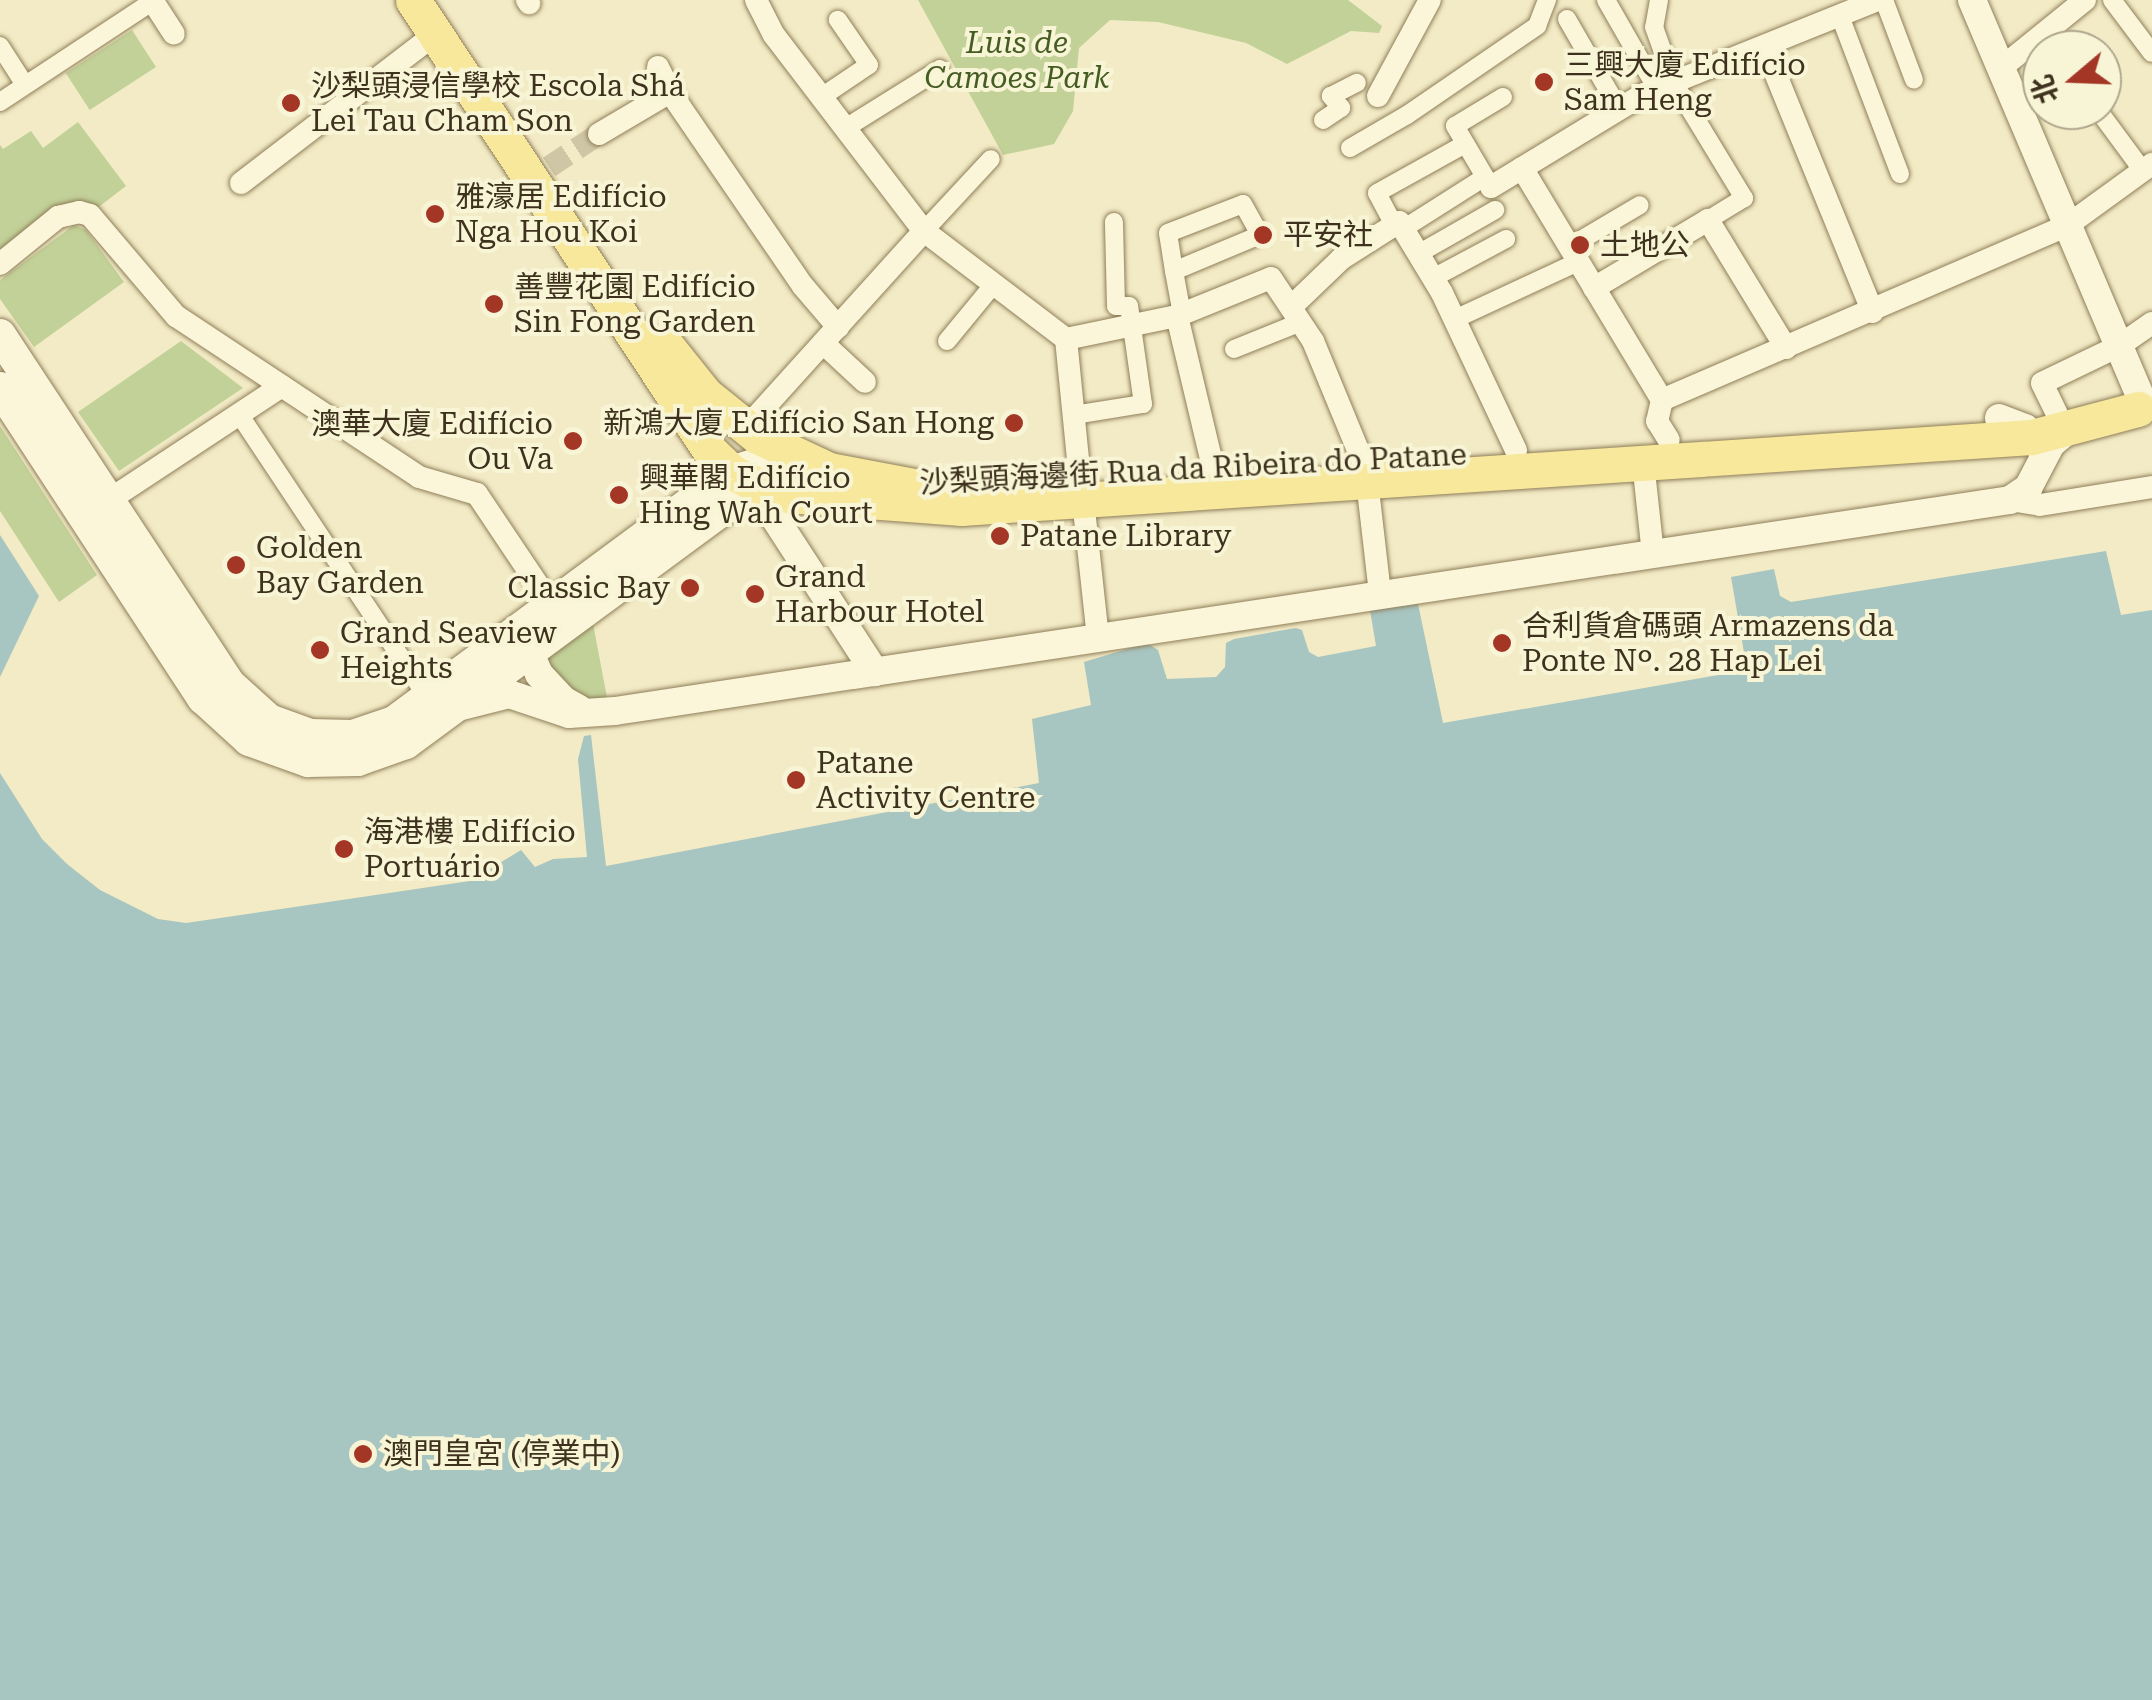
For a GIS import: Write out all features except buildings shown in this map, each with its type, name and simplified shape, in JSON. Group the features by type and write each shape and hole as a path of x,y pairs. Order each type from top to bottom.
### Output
{"main road":[{"name":"沙梨頭海邊街 Rua da Ribeira do Patane","path":"413,0 437,17 680,367 746,428 812,465 878,482 936,488 1072,487 1365,471 1651,448"},
{"name":"沙梨頭海邊街 Rua da Ribeira do Patane","path":"437,17 710,451 746,487 961,508 1072,487 1214,470 1365,471 1516,450 1651,448"},
{"path":"0,335 108,500 135,568"},
{"path":"0,388 135,568 236,693 279,725 321,737 364,734 442,703 524,642 726,506 772,459 812,465"},
{"path":"1651,448 2048,426 2145,408"},
{"path":"1651,448 1999,418 2048,426"},
{"path":"524,642 552,606 746,487"}],"street":[{"path":"756,0 774,34 820,98 924,231 1066,338 1074,415 1072,487 1098,638"},
{"path":"1387,126 1378,108 1378,96 1430,0"},
{"path":"1594,288 1744,198 1606,0"},
{"path":"1659,0 1654,26 1666,86"},
{"path":"1418,254 1490,191 1619,109 1666,86 1881,0 1914,80"},
{"path":"1972,0 2145,408"},
{"path":"2059,30 2085,0"},
{"path":"2112,0 2152,52"},
{"path":"0,102 152,1 174,34"},
{"path":"1350,148 1537,26 1552,2"},
{"path":"1840,16 1900,174"},
{"path":"242,182 437,17"},
{"path":"1567,19 1619,109"},
{"path":"820,98 869,66 838,20"},
{"path":"0,46 25,85"},
{"path":"1765,48 1873,312"},
{"path":"2000,68 2022,56"},
{"path":"658,67 670,92 865,382"},
{"path":"844,129 940,70"},
{"path":"1323,120 1341,108 1330,96 1357,84"},
{"path":"599,134 670,92"},
{"path":"1490,191 1455,126 1503,97"},
{"path":"1662,400 2068,226 2148,168 2115,130"},
{"path":"1465,144 1377,193 1433,278 1516,450"},
{"path":"746,428 992,159"},
{"path":"1522,168 1662,400 1651,448 1653,554"},
{"path":"1234,349 1296,314 1341,258 1399,226 1490,191"},
{"path":"1174,271 1260,234 1243,204 1168,233 1179,315 1214,470"},
{"path":"1455,319 1574,255 1640,205"},
{"path":"0,264 58,217 90,215 176,316 419,477 477,494 552,606"},
{"path":"1708,220 1786,348"},
{"path":"1074,415 1144,404 1128,306 1116,306 1114,222"},
{"path":"1433,278 1506,238"},
{"path":"1066,338 1179,315 1271,278 1314,340 1365,471 1380,594"},
{"path":"947,341 994,284"},
{"path":"2010,500 2028,488 2048,426 2119,346 2152,323"},
{"path":"108,500 282,386"},
{"path":"239,414 442,703 510,694 569,714 875,672 2010,500 2040,504 2152,487"},
{"path":"746,487 875,672"},
{"path":"524,642 539,674 563,700 595,713"}],"green space":[{"name":"Luis de Camoes Park","path":"918,0 1348,0 1382,26 1379,33 1351,31 1287,64 1246,43 1158,22 1110,20 1079,48 1073,111 1054,144 1003,155"},
{"path":"132,30 156,67 90,110 66,73"},
{"path":"78,122 126,186 96,209 0,251 0,145 3,149 31,131 43,148"},
{"path":"74,225 86,230 124,282 34,347 0,299 0,280"},
{"path":"181,341 243,388 119,471 78,412"},
{"path":"0,426 97,575 59,602 0,511"},
{"path":"591,613 608,703 577,703 537,651"}],"water":[{"path":"0,535 39,596 0,677"},
{"path":"2106,551 2121,615 2152,610 2152,1700 0,1700 0,773 42,839 67,864 100,890 158,919 186,923 470,881 521,850 535,867 553,859 587,857 578,759 584,736 591,735 606,866 1039,783 1032,719 1091,705 1084,662 1147,643 1158,650 1167,679 1216,677 1225,667 1226,643 1234,639 1296,628 1302,630 1309,652 1318,657 1376,646 1370,610 1418,604 1443,723 1747,670 1731,577 1774,569 1780,596 1791,602"}],"tunnel":[{"path":"549,167 599,134"}],"place":[{"name":"三興大廈 Edifício Sam Heng","path":"1544,82"},
{"name":"沙梨頭浸信學校 Escola Shá Lei Tau Cham Son","path":"291,103"},
{"name":"雅濠居 Edifício Nga Hou Koi","path":"435,214"},
{"name":"平安社","path":"1263,235"},
{"name":"土地公","path":"1580,245"},
{"name":"善豐花園 Edifício Sin Fong Garden","path":"494,304"},
{"name":"新鴻大廈 Edifício San Hong","path":"1014,423"},
{"name":"澳華大廈 Edifício Ou Va","path":"573,441"},
{"name":"興華閣 Edifício Hing Wah Court","path":"619,495"},
{"name":"Patane Library","path":"1000,536"},
{"name":"Golden Bay Garden","path":"236,565"},
{"name":"Classic Bay","path":"690,588"},
{"name":"Grand Harbour Hotel","path":"755,594"},
{"name":"合利貨倉碼頭 Armazens da Ponte Nº. 28 Hap Lei","path":"1502,643"},
{"name":"Grand Seaview Heights","path":"320,650"},
{"name":"Patane Activity Centre","path":"796,780"},
{"name":"海港樓 Edifício Portuário","path":"344,849"},
{"name":"澳門皇宮 (停業中)","path":"363,1454"}]}
